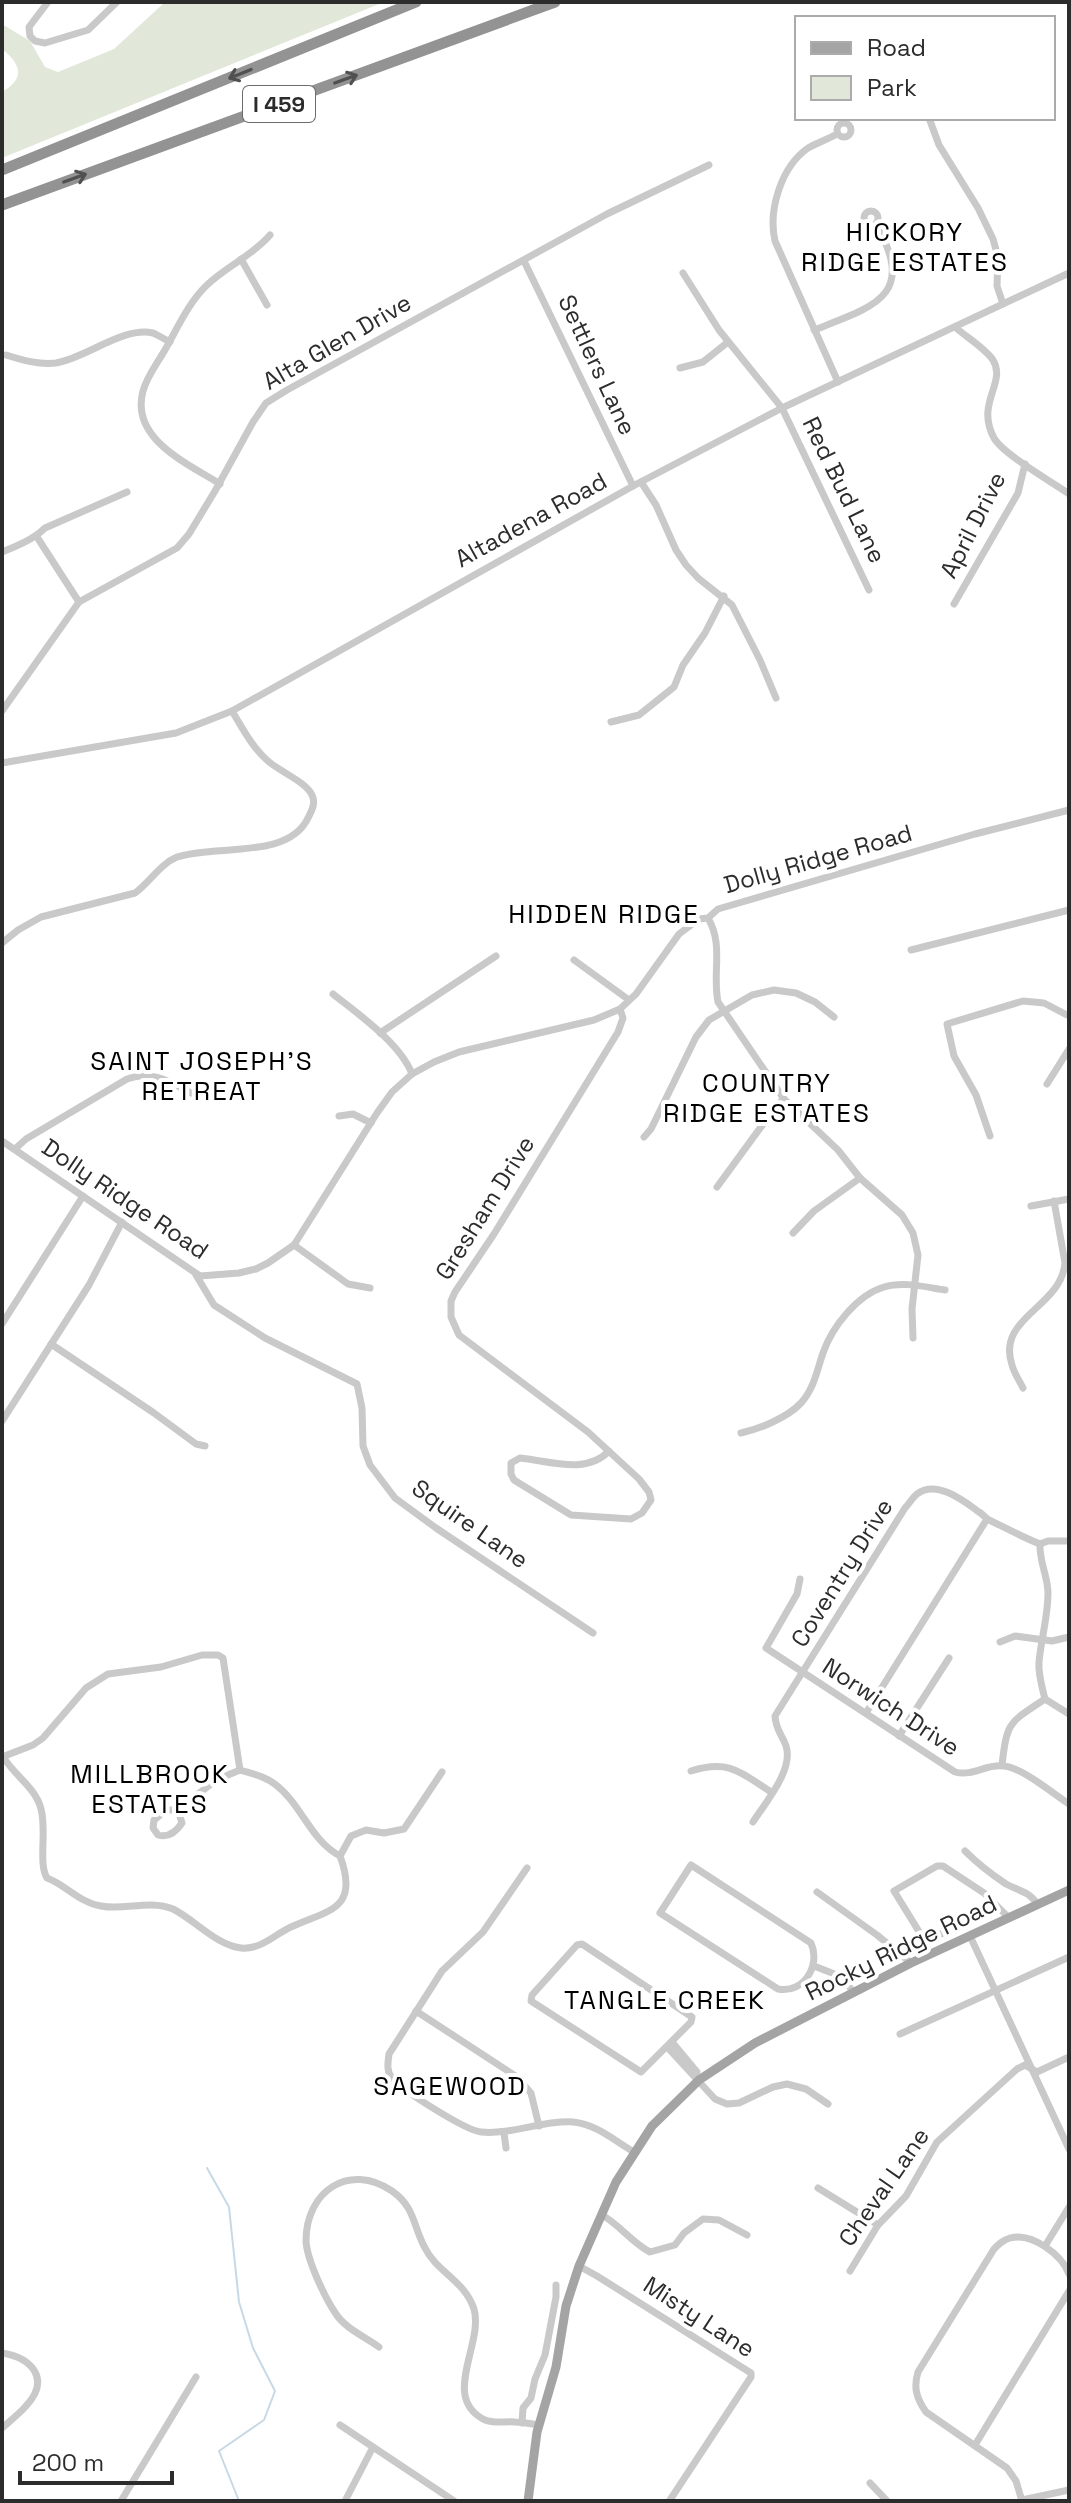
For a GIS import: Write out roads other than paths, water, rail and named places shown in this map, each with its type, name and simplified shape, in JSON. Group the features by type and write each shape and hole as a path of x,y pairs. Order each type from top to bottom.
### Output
{"highway":[{"name":"I 459","path":"2,170 416,2"},
{"name":"I 459","path":"2,205 555,2"}],"main road":[{"name":"Rocky Ridge Road","path":"528,2501 539,2425 556,2367 566,2306 579,2266 616,2182 652,2126 698,2078 755,2043 911,1963 1069,1890"}],"street":[{"path":"48,2 28,32 39,43 88,30 117,2"},
{"path":"930,120 939,145 978,208 993,239 998,257 997,286 1003,304"},
{"path":"837,134 808,148 797,159 774,203 771,224 775,241 838,382"},
{"name":"Alta Glen Drive","path":"2,711 79,602 167,555 189,534 266,403 607,214 709,165"},
{"path":"814,330 865,308 888,289 894,277 893,263 889,247 876,224"},
{"path":"220,484 158,443 148,432 141,404 143,389 204,288 270,235"},
{"path":"241,259 267,305"},
{"name":"Settlers Lane","path":"524,261 633,486"},
{"name":"Red Bud Lane","path":"683,273 728,342 782,408 869,590"},
{"name":"Altadena Road","path":"2,763 176,733 232,711 633,486 782,408 1069,273"},
{"path":"955,327 992,358 997,379 987,405 987,422 996,442 1069,494"},
{"path":"6,355 34,363 55,363 80,357 138,332 153,333 170,342"},
{"path":"680,368 703,362 728,342"},
{"name":"April Drive","path":"954,604 1018,493 1025,464"},
{"path":"641,482 686,565 698,578 724,596 741,619 776,698"},
{"path":"2,552 37,537 45,528 127,492"},
{"path":"37,537 79,602"},
{"path":"611,722 639,715 674,687 683,665 705,633 724,596"},
{"path":"2,943 41,917 135,893 160,868 177,857 278,843 295,835 313,809 313,795 254,747 232,711"},
{"name":"Dolly Ridge Road","path":"2,1141 200,1276 239,1273 268,1263 294,1245 392,1092 412,1074 459,1052 594,1020 620,1009 636,994 679,934 718,909 1069,810"},
{"path":"911,950 1069,910"},
{"path":"708,918 718,943 718,1002 784,1099 838,1150 860,1178 902,1215 913,1233 918,1255 912,1309 913,1338"},
{"path":"380,1033 496,956"},
{"path":"574,960 629,1000"},
{"path":"644,1137 651,1129 696,1037 709,1020 752,995 774,990 796,993 815,1002 834,1017"},
{"path":"333,994 380,1033 409,1065 412,1074"},
{"path":"990,1136 976,1095 954,1056 947,1024 1023,1001 1044,1003 1069,1016"},
{"name":"Gresham Drive","path":"609,1451 586,1465 520,1458 511,1463 514,1480 571,1515 631,1519 642,1513 651,1500 639,1479 609,1451 563,1412 536,1395 459,1335 450,1309 455,1292 618,1032 623,1018 620,1009"},
{"path":"1047,1084 1069,1049"},
{"path":"15,1149 137,1075 160,1077 191,1093"},
{"path":"717,1187 784,1099"},
{"path":"339,1116 353,1114 371,1123"},
{"path":"793,1233 814,1211 860,1178"},
{"path":"2,1324 83,1196"},
{"path":"1031,1206 1069,1199"},
{"path":"1023,1388 1012,1365 1010,1342 1021,1321 1060,1284 1064,1272 1054,1201"},
{"path":"2,1421 89,1285 122,1222"},
{"path":"294,1245 348,1284 370,1288"},
{"name":"Squire Lane","path":"193,1272 214,1305 265,1338 357,1384 362,1408 363,1446 370,1465 395,1498 593,1633"},
{"path":"741,1433 751,1431 802,1403 814,1383 824,1350 854,1306 883,1287 897,1284 945,1290"},
{"path":"51,1344 196,1444 205,1446"},
{"name":"Coventry Drive","path":"753,1822 785,1773 788,1760 786,1747 775,1728 775,1716 917,1494 934,1488 944,1490 987,1519 1040,1544"},
{"path":"866,1713 987,1519"},
{"path":"1069,1541 1040,1544 1039,1556 1048,1591 1039,1676 1045,1699 1069,1714"},
{"name":"Norwich Drive","path":"800,1579 797,1594 766,1648 961,1774 1002,1765"},
{"path":"1000,1642 1015,1636 1052,1641 1069,1637"},
{"path":"240,1770 223,1658 218,1655 202,1655 161,1667 108,1674 97,1679 43,1738 3,1757 11,1771 32,1790 41,1805 45,1827 42,1871 47,1878 97,1906 112,1908 142,1904 174,1910 229,1945 240,1948 264,1944 290,1927 331,1911 342,1897 346,1881 340,1856 351,1836 359,1831 384,1833 404,1829 442,1772"},
{"path":"899,1736 949,1658"},
{"path":"1045,1699 1008,1727 1002,1765 1019,1771 1069,1804"},
{"path":"691,1771 709,1765 722,1765 771,1792"},
{"path":"178,1810 216,1780 240,1770 260,1775 277,1785 325,1846 340,1856"},
{"path":"965,1851 983,1869 1032,1896 1038,1905"},
{"path":"691,1865 804,1937 814,1948 814,1966 798,1987 787,1991 778,1989 660,1913 691,1865"},
{"path":"994,1903 944,1933 923,1938 894,1891 937,1866 943,1866 968,1881 994,1903 1009,1918"},
{"path":"527,1868 483,1932 447,1965 416,2011 389,2054 390,2076 402,2087 477,2132 504,2133 572,2122 588,2125 634,2152"},
{"path":"817,1892 866,1926 911,1963"},
{"path":"970,1936 1069,2149"},
{"path":"582,1944 692,2017 691,2022 669,2045 644,2071 639,2072 532,2003 530,1998 577,1945 582,1944"},
{"path":"900,2034 1069,1957"},
{"path":"814,1966 842,1977 854,1993"},
{"path":"416,2011 517,2077 531,2093 539,2126"},
{"path":"669,2045 691,2075 698,2078 715,2099 727,2104 739,2103 787,2084 806,2089 828,2104"},
{"name":"Cheval Lane","path":"850,2271 878,2225 906,2196 944,2135 1017,2069 1025,2065 1037,2072 1069,2057"},
{"path":"504,2133 506,2148"},
{"path":"379,2347 337,2316 306,2245 311,2215 325,2192 352,2178 383,2185 396,2194 411,2210 425,2250 462,2286 473,2304 475,2335 462,2385 469,2406 485,2420 539,2425"},
{"path":"818,2188 878,2225"},
{"path":"1045,2246 1069,2208"},
{"path":"602,2215 625,2231 638,2246 650,2252 675,2245 684,2233 703,2219 719,2220 747,2235"},
{"path":"1069,2274 1065,2264 1045,2246 1022,2237 1004,2240 994,2249 918,2372 915,2389 926,2412 1007,2468 1016,2481 1022,2501 1069,2490"},
{"name":"Misty Lane","path":"579,2266 751,2373 670,2500"},
{"path":"522,2423 523,2408 531,2398 545,2355 556,2285"},
{"path":"975,2445 1069,2291"},
{"path":"2,2353 28,2361 35,2371 37,2384 27,2406 2,2428"},
{"path":"121,2501 196,2377"},
{"path":"340,2425 454,2501"},
{"path":"345,2501 373,2447"},
{"path":"870,2483 887,2501"}],"waterway":[{"path":"207,2168 229,2207 239,2302 253,2348 275,2391 264,2420 219,2451 239,2501"}],"district":[{"name":"HICKORY RIDGE ESTATES","path":"905,247"},
{"name":"HIDDEN RIDGE","path":"604,914"},
{"name":"SAINT JOSEPH'S RETREAT","path":"202,1076"},
{"name":"COUNTRY RIDGE ESTATES","path":"767,1098"},
{"name":"MILLBROOK ESTATES","path":"150,1789"},
{"name":"TANGLE CREEK","path":"665,2000"},
{"name":"SAGEWOOD","path":"450,2086"}]}
